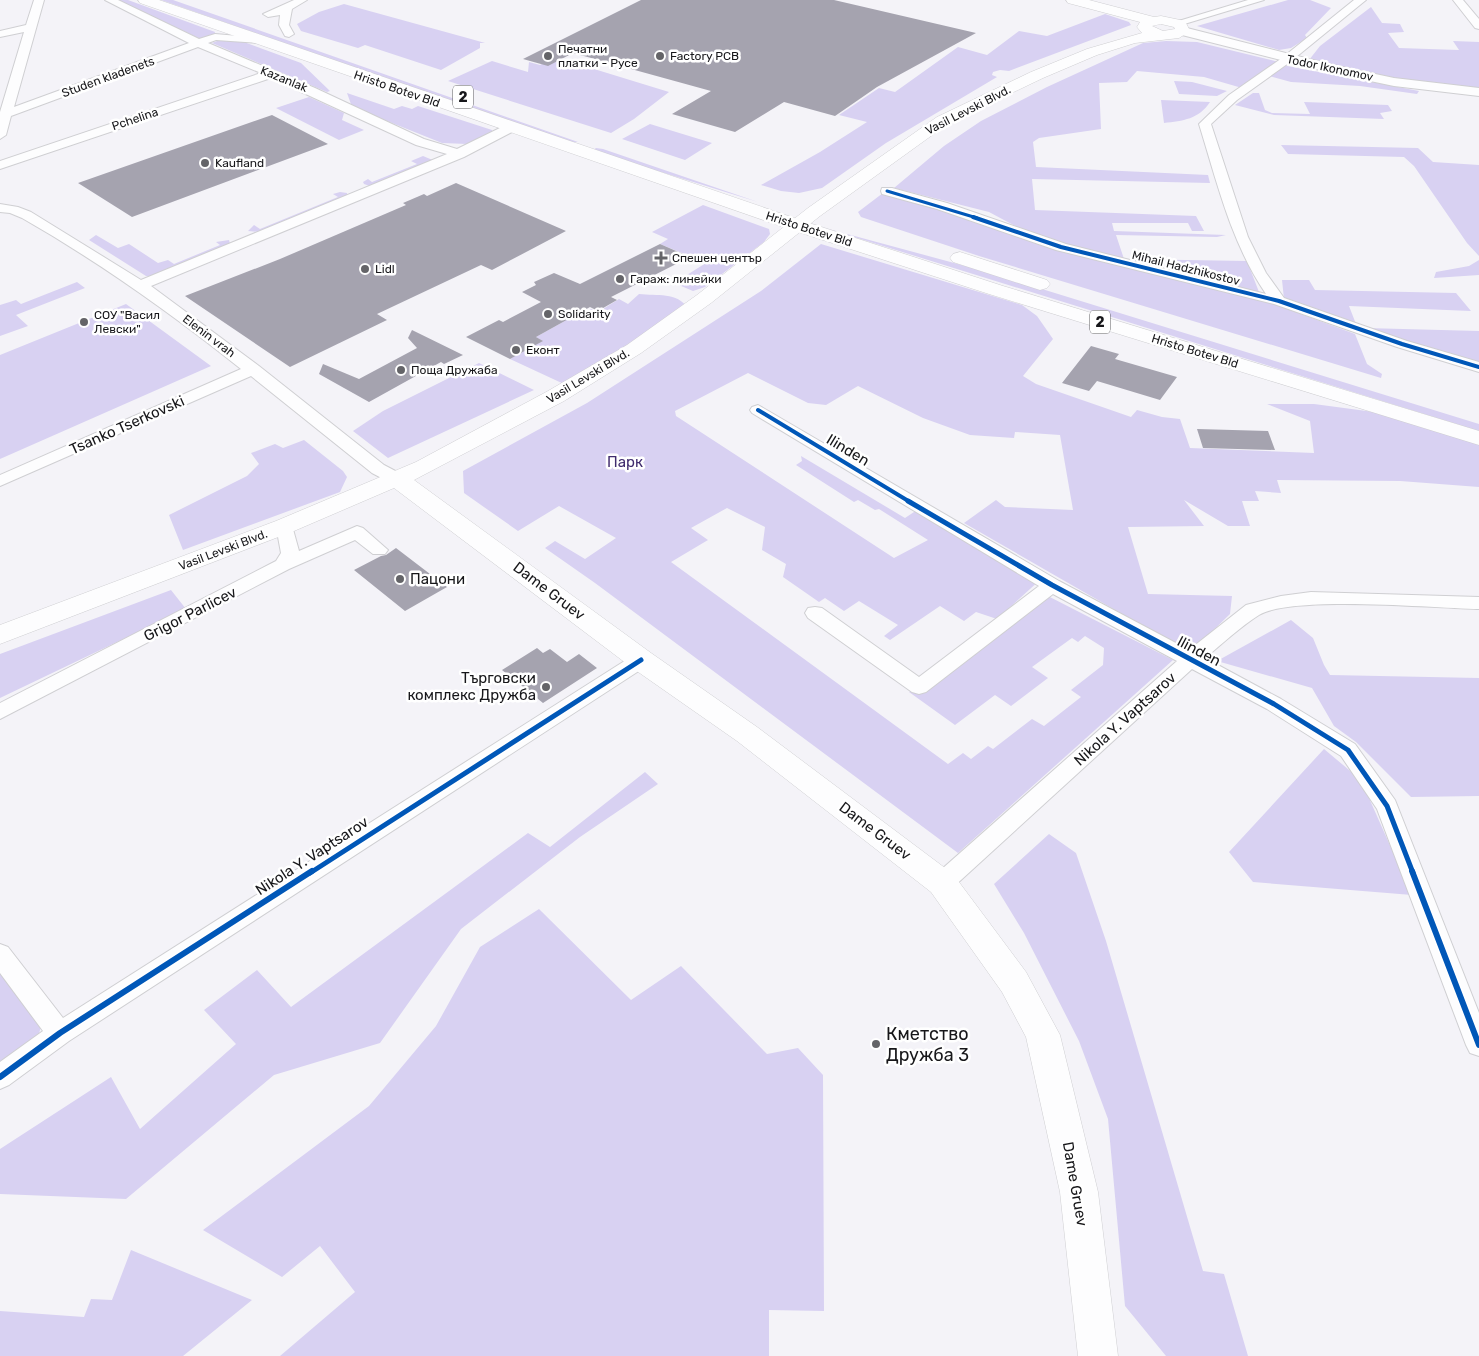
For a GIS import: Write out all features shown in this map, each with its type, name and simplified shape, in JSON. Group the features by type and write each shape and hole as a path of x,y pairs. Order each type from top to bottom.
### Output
{"main road":[{"name":"Hristo Botev Bld","path":"146,0 213,30 258,40 796,226 996,290 1479,438"},
{"name":"Hristo Botev Bld","path":"190,0 589,140 702,176"},
{"path":"1073,0 1116,12 1151,27"},
{"name":"Vasil Levski Blvd.","path":"0,635 285,526 424,467 556,396 634,349 704,298 814,212 943,120 1037,75 1132,39 1151,27 1175,34 1180,27"},
{"path":"570,148 589,140"},
{"name":"Hristo Botev Bld","path":"739,187 767,196"},
{"name":"Hristo Botev Bld","path":"796,206 837,219"},
{"name":"Hristo Botev Bld","path":"944,253 1479,418"},
{"name":"Dame Gruev","path":"397,479 641,660 747,734 942,883 1014,982 1043,1035 1078,1192 1098,1356"}],"street":[{"path":"0,135 2,116 32,27 39,0"},
{"name":"Kazanlak","path":"110,0 198,43 311,90 420,142 460,154"},
{"path":"268,14 279,12 302,0"},
{"path":"1180,27 1259,0"},
{"path":"1287,59 1333,20 1361,0"},
{"path":"1458,0 1479,26"},
{"path":"287,7 284,25 289,34"},
{"path":"0,34 32,27"},
{"name":"Todor Ikonomov","path":"1180,27 1287,59 1394,82 1479,92"},
{"name":"Studen kladenets","path":"2,116 198,43 213,30"},
{"name":"Mihail Hadzhikostov","path":"1279,302 1260,273 1241,237 1205,124 1213,113 1224,104 1287,59"},
{"name":"Pchelina","path":"0,165 271,74"},
{"path":"142,285 364,195 460,154 510,128"},
{"path":"351,188 364,195"},
{"name":"Mihail Hadzhikostov","path":"887,191 942,206 1061,247 1279,302 1402,344 1479,367"},
{"name":"Elenin vrah","path":"6,208 142,285 254,369 336,438 378,469 397,479"},
{"path":"228,231 246,242"},
{"name":"Tsanko Tserkovski","path":"0,481 254,369"},
{"name":"Ilinden","path":"758,410 948,525 1052,585 1274,704 1348,750 1387,806 1479,1045"},
{"path":"283,565 290,553 285,526"},
{"name":"Grigor Parlicev","path":"0,712 283,565 357,532 379,550"},
{"path":"815,613 919,687 1052,585"},
{"name":"Nikola Y. Vaptsarov","path":"942,883 1190,660 1252,610 1281,602 1312,598 1479,603"},
{"name":"Nikola Y. Vaptsarov","path":"0,1077 60,1033 641,660"},
{"path":"0,954 60,1033"}],"green space":[{"path":"116,0 128,0 215,32 214,36 203,40"},
{"path":"161,0 173,0 578,142 567,142"},
{"path":"1288,0 1310,0 1331,8 1305,35 1307,38 1291,48 1279,50 1197,26"},
{"path":"344,4 485,43 480,43 480,48 441,70 365,45 358,48 301,31 297,24 319,12"},
{"path":"1371,7 1382,23 1400,24 1404,32 1388,33 1399,48 1459,50 1453,41 1479,42 1479,88 1408,82 1309,60 1320,46"},
{"path":"1105,14 1129,22 1131,25 1009,71 1000,70 993,72 992,75 997,77 886,143 822,188 799,193 781,191 761,185 820,152 867,122 839,115 879,88 895,92 958,47 987,55 1019,31 1047,36"},
{"path":"236,39 301,63 330,91 327,92 212,43 220,40"},
{"path":"1166,41 1197,42 1279,62 1242,88 1204,77 1137,71 1127,82 1099,83 1101,129 1039,138 1033,142 1036,167 1208,175 1210,183 1032,179 1035,210 1196,216 1204,231 1192,231 1188,223 1112,223 1114,231 1226,235 1217,237 1116,235 1124,259 1247,261 1259,292 1070,246 1021,229 989,212 894,188 944,146 981,121 1047,87 1143,43"},
{"path":"555,57 669,92 634,119 611,133 448,81 492,61 528,72 529,62 540,65"},
{"path":"1282,65 1419,91 1417,94 1360,86 1291,82 1265,75"},
{"path":"1174,81 1192,82 1227,91 1217,96 1179,94"},
{"path":"347,93 394,109 402,106 412,109 418,106 492,130 492,133 467,144 442,143 352,107"},
{"path":"1253,93 1259,93 1265,110 1272,113 1310,114 1304,102 1388,105 1392,111 1380,113 1384,119 1274,115 1235,105"},
{"path":"309,97 344,113 342,120 364,130 339,140 276,108"},
{"path":"1161,100 1210,102 1196,116 1164,123"},
{"path":"650,124 712,143 685,160 622,139"},
{"path":"1281,145 1418,148 1433,162 1479,165 1479,256 1467,243 1414,166 1404,157 1288,154"},
{"path":"596,148 758,202 596,152 593,150"},
{"path":"423,156 435,161 370,186 363,182 368,179 372,182 417,164 411,161"},
{"path":"347,193 347,196 260,232 248,231 254,225 260,229 338,197 333,194"},
{"path":"883,193 946,210 1040,244 1271,303 1355,334 1367,364 1382,374 1381,378 979,256 861,217 858,212"},
{"path":"703,205 769,229 770,234 764,242 705,287 693,291 674,283 706,263 660,244 668,239 652,232"},
{"path":"825,228 980,270 1479,424 1479,431"},
{"path":"96,235 118,248 129,244 158,263 168,260 174,264 220,245 216,242 229,240 230,244 151,276 146,276 89,240"},
{"name":"Парк","path":"821,244 1022,305 1037,316 1053,339 1023,376 1036,384 1131,417 1137,410 1162,417 1180,419 1190,448 1314,453 1310,421 1267,404 1314,404 1374,412 1479,444 1479,487 1400,481 1277,480 1281,493 1255,491 1259,501 1242,501 1250,526 1228,526 1184,500 1204,526 1128,527 1148,594 1232,596 1230,614 1190,653 964,523 996,500 1005,507 1073,510 1060,435 1015,432 1014,438 970,435 923,418 858,386 826,405 808,403 748,373 675,411 676,416 894,558 928,540 879,509 875,510 858,500 854,502 796,465 802,461 801,456 905,518 920,508 1041,579 997,619 976,612 964,621 940,606 890,640 884,636 898,625 859,601 844,611 825,598 819,602 783,577 786,564 762,550 765,527 727,508 691,528 708,540 671,562 948,764 963,753 971,759 988,746 993,749 1032,719 1044,726 1081,697 1071,690 1103,665 1104,648 1085,636 1078,642 1072,638 1032,667 1048,678 1011,706 995,695 955,725 909,692 1042,593 1173,660 958,853 595,583 545,548 555,541 585,559 616,538 559,506 518,531 464,493 463,471 587,403 761,291"},
{"path":"1479,260 1479,275 1434,278 1436,272 1469,266"},
{"path":"1282,280 1309,280 1315,290 1456,293 1471,311 1349,306 1356,324 1284,299"},
{"path":"77,282 85,288 16,315 28,326 0,336 0,305 16,300 21,304"},
{"path":"639,294 672,297 678,299 688,308 566,385 510,359 542,341 536,337 572,317 575,318 591,309 598,312 619,299 628,304"},
{"path":"126,304 211,366 0,459 0,355"},
{"path":"1366,329 1479,331 1479,363"},
{"path":"479,363 534,390 388,458 353,431 383,411"},
{"path":"304,440 343,471 347,477 340,492 183,550 169,515 247,476 259,464 251,453 275,444 283,448"},
{"path":"171,590 186,609 0,698 0,654"},
{"path":"1291,620 1313,638 1330,675 1479,678 1479,796 1411,797 1356,742 1334,726 1312,688 1217,661"},
{"path":"1324,749 1361,780 1412,895 1253,882 1229,852"},
{"path":"645,772 658,784 580,837 461,929 380,1043 274,1075 126,1199 0,1194 0,1149 111,1077 140,1129 236,1044 204,1010 257,970 291,1007 528,833 550,847"},
{"path":"1049,834 1076,853 1106,941 1203,1271 1224,1274 1248,1356 1166,1356 1125,1306 1108,1119 1079,1041 1024,933 994,884"},
{"path":"539,909 631,1000 681,966 767,1054 798,1048 823,1075 824,1311 769,1310 769,1356 280,1356 355,1292 320,1246 282,1277 203,1230 369,1106 436,1026 480,947"},
{"path":"0,969 42,1022 36,1046 0,1071"},
{"path":"131,1250 252,1300 183,1356 0,1356 0,1311 84,1317 91,1299 112,1300"}],"building":[{"name":"Factory PCB","path":"641,0 834,0 976,33 877,87 835,116 784,102 735,132 672,114 711,91 573,53 548,66 523,59"},
{"name":"Kaufland","path":"272,115 328,144 132,217 78,183"},
{"path":"456,183 566,231 492,270 481,265 377,314 387,320 290,367 185,296 280,259 406,205 403,203 424,194 427,196"},
{"name":"Solidarity","path":"660,244 690,257 611,297 617,300 598,311 590,307 536,337 543,341 510,359 466,337 499,320 503,322 541,302 522,292 536,285 534,282 554,273 580,284"},
{"name":"Поща Дружаба","path":"412,330 463,355 444,364 441,362 369,402 319,374 323,364 359,379 417,348 408,338"},
{"path":"1091,346 1119,354 1115,359 1177,377 1160,400 1097,381 1089,391 1062,383"},
{"path":"1197,429 1268,431 1275,450 1203,448"},
{"name":"Пацони","path":"396,548 447,587 405,611 354,570 386,555"},
{"name":"Търговски комплекс Дружба","path":"537,648 543,653 550,649 567,662 579,654 597,668 543,703 502,670"}],"cycle path":[{"path":"887,191 942,206 1061,247 1279,301 1402,344 1479,367"},
{"path":"758,410 948,525 1052,585 1274,704 1348,750 1387,806 1479,1045"},
{"path":"0,1077 60,1033 641,660"}],"place":[{"name":"Печатни платки - Русе","path":"548,56"},
{"name":"Factory PCB","path":"660,56"},
{"name":"Kaufland","path":"205,163"},
{"name":"Спешен център","path":"661,258"},
{"name":"Lidl","path":"365,269"},
{"name":"Гараж: линейки","path":"620,279"},
{"name":"Solidarity","path":"548,314"},
{"name":"СОУ \"Васил Левски\"","path":"84,322"},
{"name":"Еконт","path":"516,350"},
{"name":"Поща Дружаба","path":"401,370"},
{"name":"Пацони","path":"400,579"},
{"name":"Търговски комплекс Дружба","path":"546,687"},
{"name":"Кметство Дружба 3","path":"876,1044"}]}
